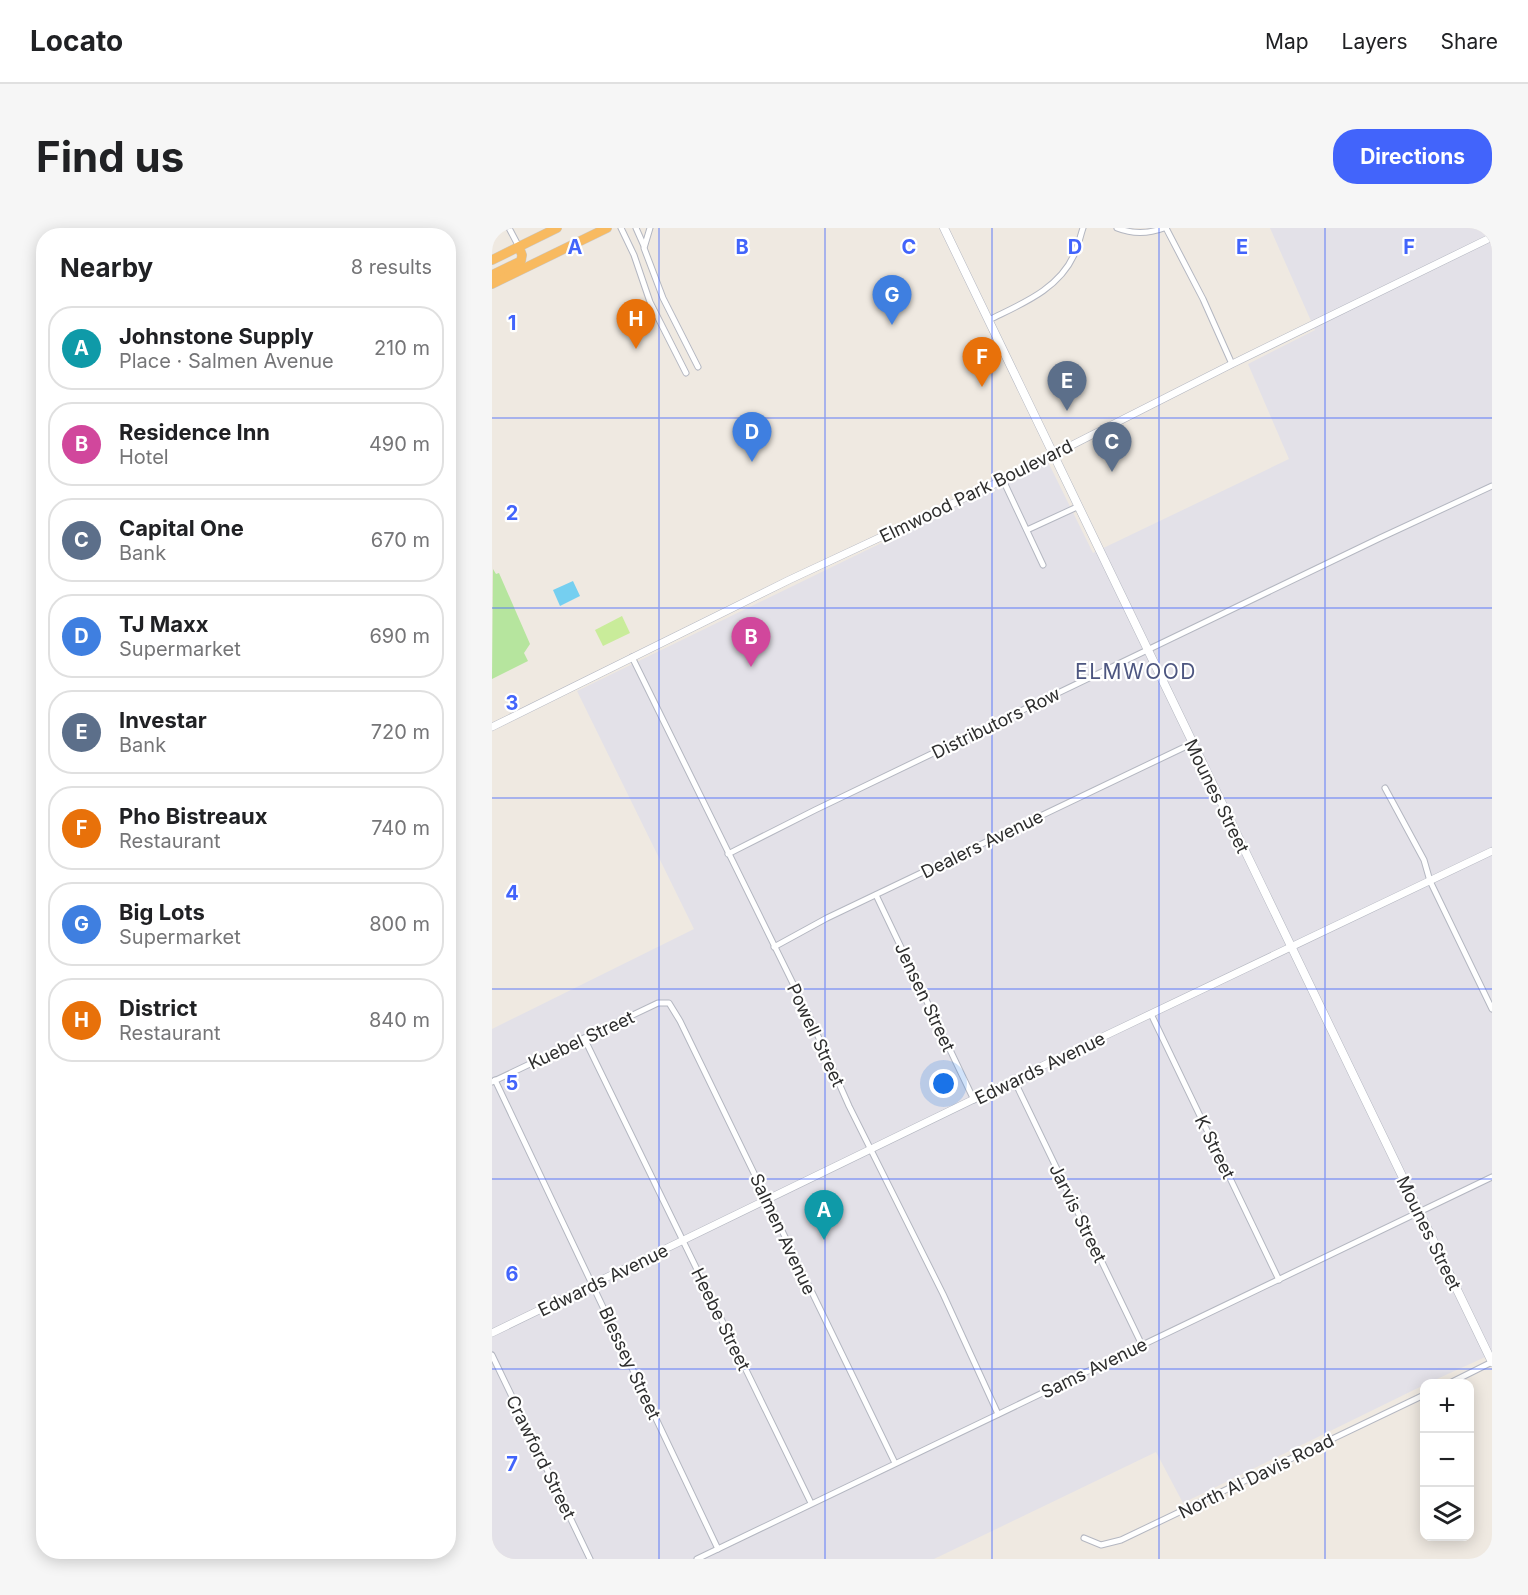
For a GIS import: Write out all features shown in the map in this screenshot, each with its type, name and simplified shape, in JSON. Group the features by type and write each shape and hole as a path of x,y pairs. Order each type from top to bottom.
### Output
{"highway":[{"path":"492,260 557,228"},
{"path":"492,284 607,228"},
{"path":"492,275 521,261 522,255 519,247"}],"main road":[{"name":"Mounes Street","path":"944,228 1146,651 1291,947 1338,1050 1420,1212 1492,1362"}],"street":[{"path":"509,228 519,247"},
{"path":"621,228 634,255 651,302 686,374"},
{"path":"636,228 663,298 698,367"},
{"path":"644,248 650,228"},
{"path":"989,320 1037,296 1060,276 1073,256 1083,228"},
{"path":"1117,228 1136,233 1153,232 1165,228 1203,300 1232,364"},
{"name":"Elmwood Park Boulevard","path":"492,727 632,657 1003,480 1232,364 1492,237"},
{"path":"1003,480 1043,565"},
{"name":"Distributors Row","path":"728,854 1492,486"},
{"path":"1027,530 1077,507"},
{"name":"Powell Street","path":"632,657 944,1294 998,1414"},
{"name":"Dealers Avenue","path":"774,947 876,895 1191,744"},
{"path":"1385,788 1424,860 1430,881 1492,1009"},
{"name":"Edwards Avenue","path":"492,1333 1492,851"},
{"name":"Jensen Street","path":"876,895 974,1100"},
{"name":"Kuebel Street","path":"494,1081 658,1003 669,1003 670,1006"},
{"name":"Salmen Avenue","path":"670,1006 685,1031 895,1463"},
{"name":"K Street","path":"1151,1014 1279,1280"},
{"name":"Heebe Street","path":"584,1038 811,1503"},
{"name":"Jarvis Street","path":"1014,1080 1142,1346"},
{"name":"Blessey Street","path":"494,1081 718,1549"},
{"name":"Sams Avenue","path":"697,1559 1492,1177"},
{"name":"Crawford Street","path":"492,1355 590,1559"},
{"path":"1456,1379 1492,1362"},
{"name":"North Al Davis Road","path":"1084,1538 1101,1545 1121,1540 1420,1397"}],"shaded area":[{"path":"1270,228 1492,228 1492,1354 1437,1379 1420,1379 1420,1387 1183,1503 1156,1452 934,1559 492,1559 492,1029 694,929 577,691 1048,462 1093,553 1289,459 1248,364 1315,330"}],"green space":[{"path":"493,569 496,574 499,573 530,644 524,653 528,661 492,679"},
{"path":"622,616 630,633 603,646 595,630"}],"water":[{"path":"573,581 580,596 560,606 553,590"}],"place":[{"name":"Big Lots","path":"892,325"},
{"name":"District","path":"636,349"},
{"name":"Pho Bistreaux","path":"982,387"},
{"name":"Investar","path":"1067,411"},
{"name":"TJ Maxx","path":"752,462"},
{"name":"Capital One","path":"1112,472"},
{"name":"Residence Inn","path":"751,667"},
{"name":"Johnstone Supply","path":"824,1240"}],"district":[{"name":"ELMWOOD","path":"1136,671"}]}
